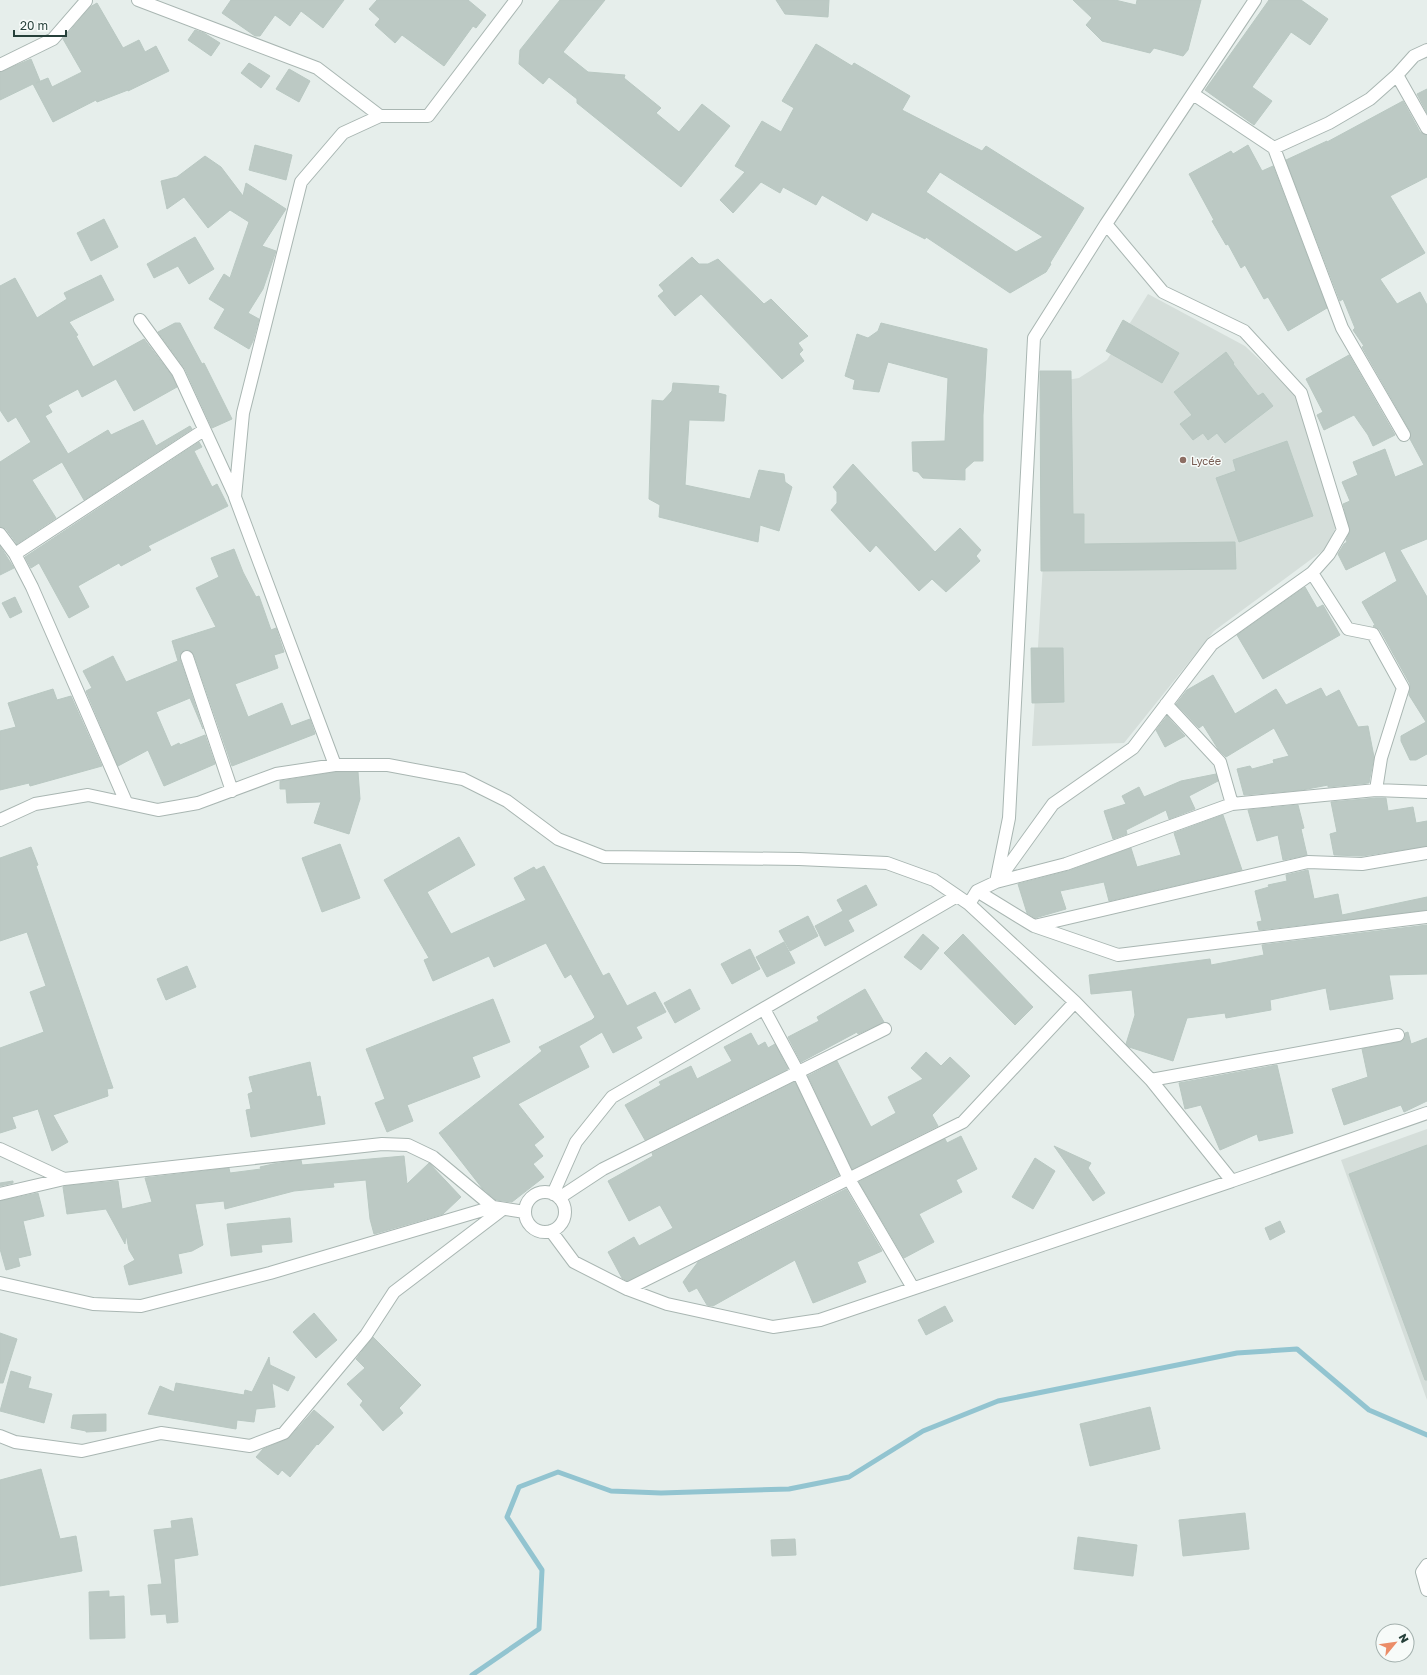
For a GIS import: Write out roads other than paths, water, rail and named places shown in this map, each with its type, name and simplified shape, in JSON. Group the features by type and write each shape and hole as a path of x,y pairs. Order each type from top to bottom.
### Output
{"street":[{"path":"138,0 166,5 317,68 380,116"},
{"path":"235,497 243,413 301,182 343,133 380,116 428,116 516,0"},
{"path":"996,882 1008,818 1034,338 1106,224 1255,0"},
{"path":"0,65 53,39 86,1"},
{"path":"1274,148 1329,123 1370,99 1397,75 1414,56 1427,50"},
{"path":"1397,75 1427,128"},
{"path":"1193,94 1274,148 1342,328 1404,435"},
{"path":"996,882 1053,804 1133,748 1212,644 1312,572 1329,554 1342,530 1301,393 1244,331 1163,292 1106,224"},
{"path":"140,320 178,372 235,497 335,765"},
{"path":"15,554 204,430"},
{"path":"0,534 15,554 32,587 126,802"},
{"path":"1312,572 1348,628 1373,634 1403,688 1381,758 1376,790"},
{"path":"187,657 232,791"},
{"path":"1166,704 1220,762 1232,804"},
{"path":"0,820 35,804 88,795 158,810 198,803 276,774 335,765 388,765 463,779 507,801 558,839 604,857 799,859 887,863 934,880 969,904 1075,1002 1151,1080 1232,1181"},
{"path":"969,904 977,891 996,882 1066,864 1232,804 1376,790 1427,792"},
{"path":"1034,926 1308,862 1362,864 1427,853"},
{"path":"977,891 1034,926 1118,955 1427,917"},
{"path":"556,1196 576,1142 612,1097 957,896"},
{"path":"627,1289 963,1122 1075,1002"},
{"path":"764,1009 798,1072 849,1178 913,1288"},
{"path":"556,1196 565,1210 564,1217 557,1228 544,1232 532,1228 526,1218 525,1212 528,1200 534,1195 540,1193 556,1196 603,1168 886,1029"},
{"path":"1151,1080 1398,1035"},
{"path":"550,1231 574,1262 627,1289 667,1304 773,1326 820,1320 1232,1181 1427,1113"},
{"path":"0,1194 64,1179 382,1144 408,1145 433,1157 498,1208"},
{"path":"0,1149 64,1179"},
{"path":"0,1283 93,1304 141,1306 270,1273 498,1208 525,1212"},
{"path":"0,1436 15,1442 82,1451 161,1433 250,1446 284,1434 366,1335 394,1292 498,1208"},
{"path":"1427,1565 1422,1572 1427,1590"}],"waterway":[{"path":"472,1675 539,1629 542,1570 507,1517 519,1487 558,1472 611,1491 661,1493 789,1489 849,1477 923,1431 998,1401 1237,1353 1297,1349 1369,1410 1427,1435"}],"place":[{"name":"Lycée","path":"1183,460"}]}
